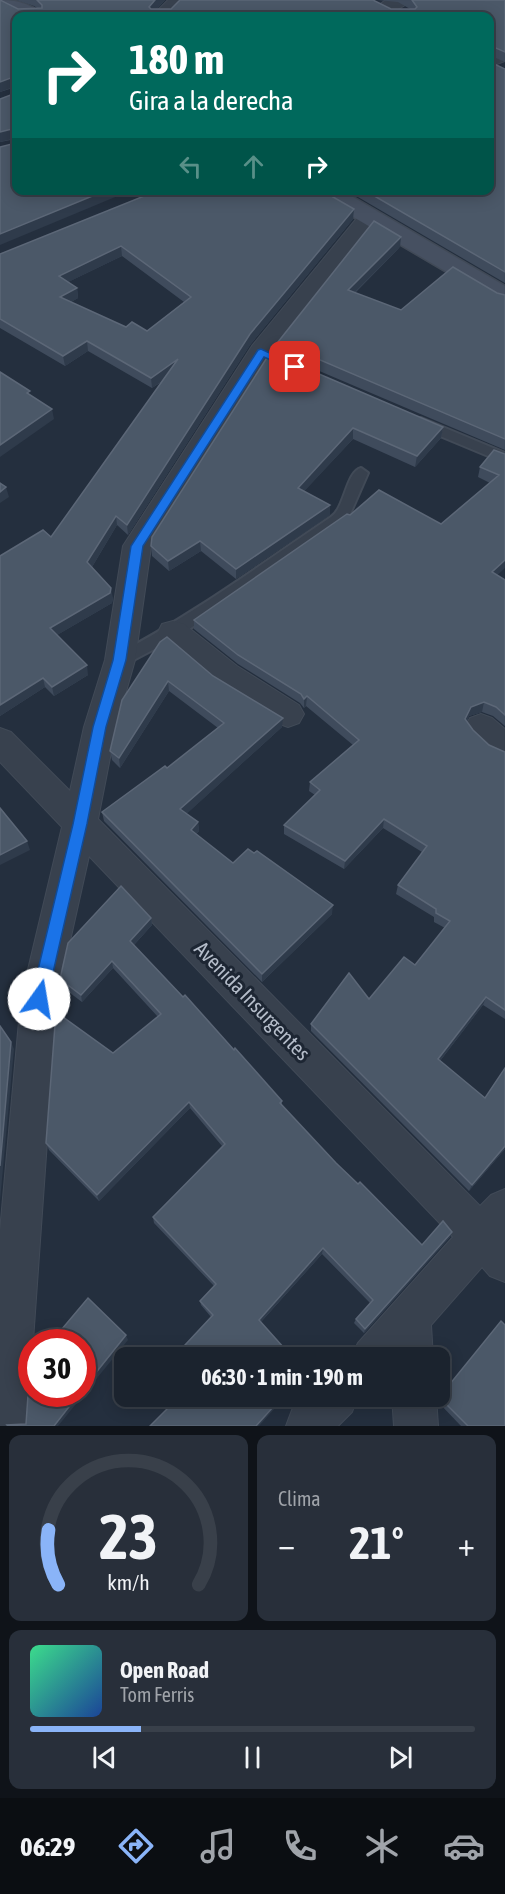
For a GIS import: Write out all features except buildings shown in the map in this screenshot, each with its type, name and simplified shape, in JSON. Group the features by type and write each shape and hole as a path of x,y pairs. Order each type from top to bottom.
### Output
{"main road":[{"path":"3,0 25,12"},
{"path":"332,195 505,296"}],"street":[{"path":"166,12 180,0"},
{"path":"386,2 400,12"},
{"path":"5,1426 10,1231 27,1167 39,999 100,727 120,660 137,546 369,217"},
{"path":"173,632 226,675 288,714"},
{"path":"481,727 505,748"},
{"name":"Avenida Insurgentes","path":"0,741 80,824 497,1236"},
{"path":"393,1347 410,1338 497,1236"},
{"path":"308,1426 326,1407"},
{"path":"415,1407 416,1426"}],"lane":[{"path":"411,418 505,458"},
{"path":"120,660 173,632 342,517 361,473"}],"route":[{"path":"39,999 100,727 120,660 137,546 261,352 295,367"}]}
